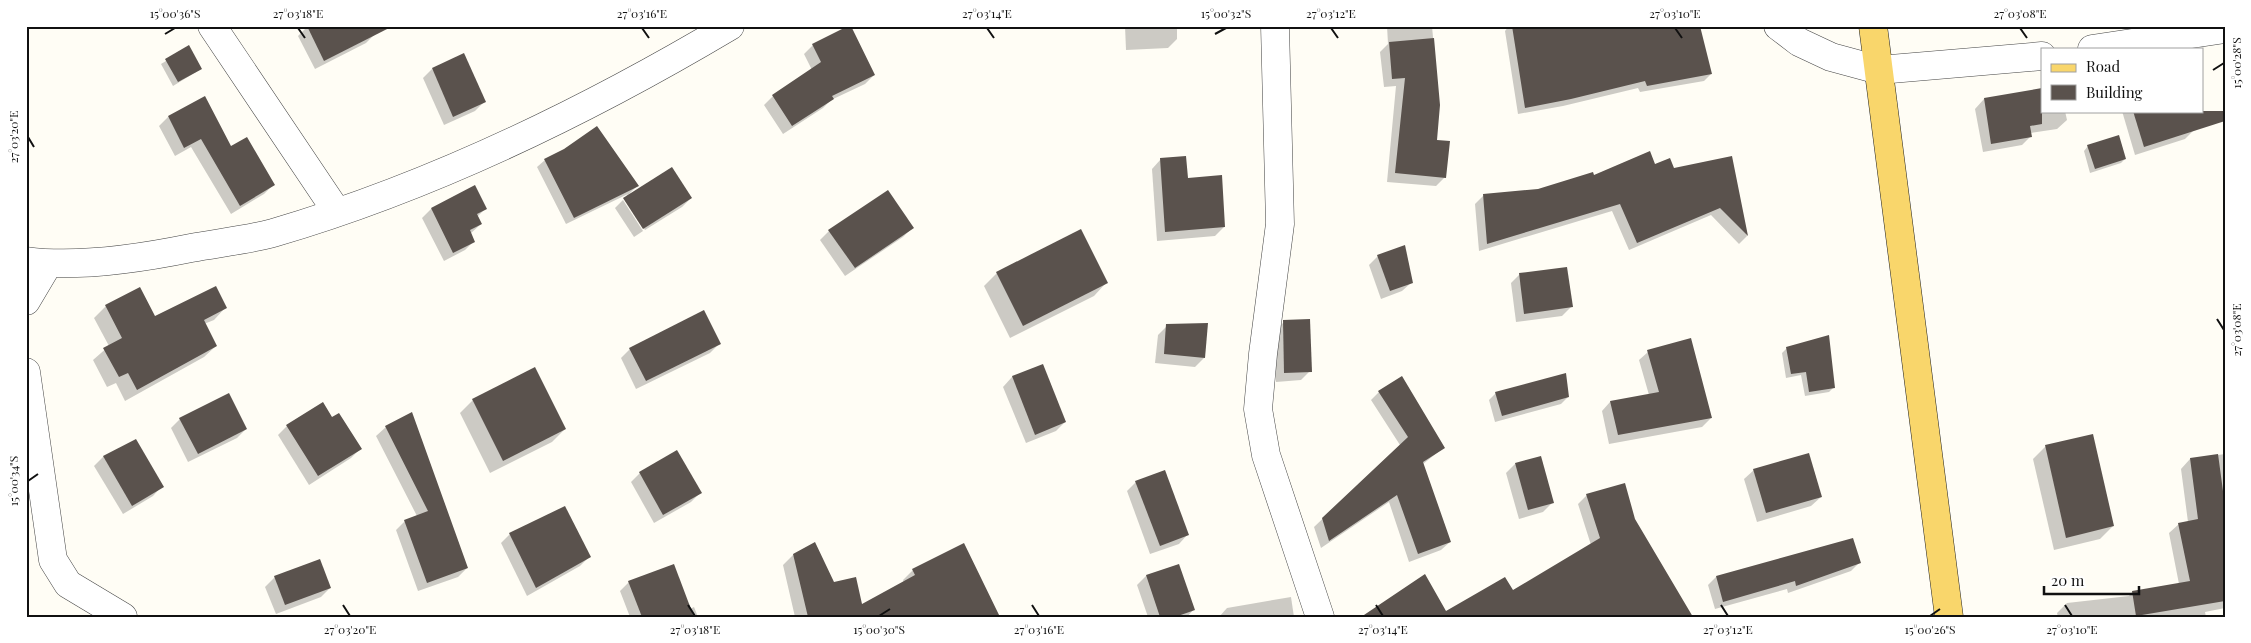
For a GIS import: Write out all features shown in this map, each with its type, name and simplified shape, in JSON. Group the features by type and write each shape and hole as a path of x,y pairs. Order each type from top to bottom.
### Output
{"main road":[{"path":"1873,26 1949,617"}],"street":[{"path":"212,26 337,212"},
{"path":"26,302 37,263 152,256 271,233 372,202 548,126 730,26"},
{"path":"1275,26 1280,224 1262,354 1258,409 1266,455 1320,617"},
{"path":"1778,26 1799,42 1831,57 1879,70 2041,56"},
{"path":"2099,48 2225,29"},
{"path":"26,372 53,560 68,584 123,617"}],"building":[{"path":"307,26 393,26 324,61"},
{"path":"851,26 875,75 832,96 834,99 792,126 772,95 821,62 812,44"},
{"path":"1512,26 1700,26 1712,74 1647,86 1645,81 1525,108"},
{"path":"1434,38 1440,105 1437,140 1450,141 1446,178 1395,173 1405,78 1392,79 1389,42"},
{"path":"189,45 202,69 178,82 165,59"},
{"path":"464,53 486,102 453,117 432,68"},
{"path":"2041,88 2042,124 2030,126 2032,137 1991,144 1984,98"},
{"path":"205,96 231,146 247,137 275,185 240,206 201,139 184,148 168,116"},
{"path":"2225,111 2225,121 2144,147 2133,112"},
{"path":"597,126 639,186 574,218 544,159 564,149"},
{"path":"2119,135 2126,159 2095,169 2087,145"},
{"path":"1650,151 1655,164 1670,158 1674,168 1732,156 1748,236 1720,208 1637,243 1620,204 1487,244 1483,194 1538,189 1593,172 1594,175"},
{"path":"1186,156 1188,178 1222,175 1225,227 1165,232 1160,158"},
{"path":"672,167 692,198 643,229 623,198"},
{"path":"475,185 487,209 477,214 482,224 470,230 475,242 453,253 431,208"},
{"path":"888,190 914,228 855,268 828,230"},
{"path":"1081,229 1108,283 1023,326 996,272"},
{"path":"1405,245 1413,283 1390,291 1377,255"},
{"path":"1567,267 1573,307 1524,314 1519,273"},
{"path":"216,286 227,308 204,320 217,346 137,390 128,373 119,377 103,348 122,338 105,305 140,287 155,316"},
{"path":"704,310 721,344 646,381 629,348"},
{"path":"1310,319 1312,372 1284,373 1283,320"},
{"path":"1208,323 1205,358 1164,354 1166,324"},
{"path":"1829,335 1835,388 1809,392 1806,372 1791,374 1786,347"},
{"path":"1691,338 1712,418 1618,435 1610,401 1659,392 1647,350"},
{"path":"1043,364 1066,422 1035,435 1012,376"},
{"path":"535,367 566,429 503,461 472,399"},
{"path":"1566,373 1569,397 1502,416 1495,392"},
{"path":"1402,376 1445,448 1423,462 1451,542 1418,554 1397,495 1329,541 1322,518 1408,437 1378,391"},
{"path":"229,393 247,429 198,454 179,418"},
{"path":"323,402 332,417 339,413 362,449 318,476 286,425"},
{"path":"412,412 468,568 427,583 404,520 428,511 385,426"},
{"path":"2093,434 2114,526 2066,538 2045,445"},
{"path":"136,439 164,487 132,506 103,456"},
{"path":"677,450 702,493 663,515 639,472"},
{"path":"1809,453 1822,497 1766,513 1753,469"},
{"path":"2218,454 2225,506 2225,601 2136,616 2132,591 2190,581 2178,523 2198,519 2190,458"},
{"path":"1541,456 1554,503 1528,510 1515,463"},
{"path":"1165,470 1189,535 1160,546 1135,481"},
{"path":"1625,483 1635,519 1693,617 1361,617 1425,574 1446,611 1505,577 1513,590 1600,538 1586,494"},
{"path":"565,506 591,557 536,588 509,533"},
{"path":"1853,538 1861,563 1796,586 1795,581 1723,602 1716,576"},
{"path":"815,542 834,582 856,577 862,604 915,575 912,569 964,543 1000,617 808,617 793,554"},
{"path":"320,559 331,588 285,605 274,576"},
{"path":"674,564 694,617 642,617 628,581"},
{"path":"1179,564 1195,610 1175,617 1160,617 1146,575"}]}
